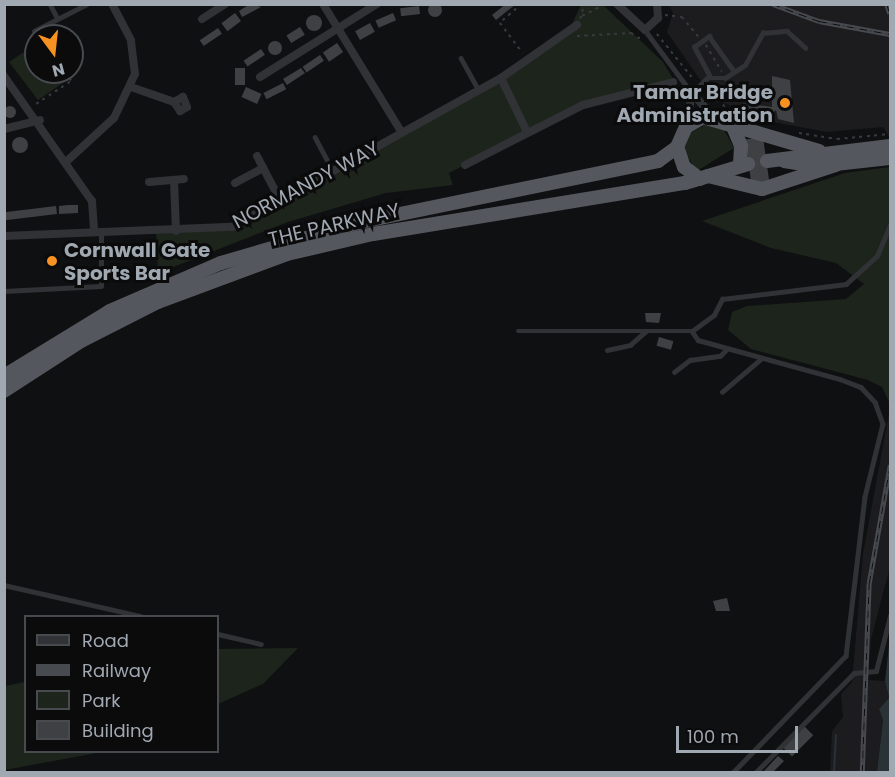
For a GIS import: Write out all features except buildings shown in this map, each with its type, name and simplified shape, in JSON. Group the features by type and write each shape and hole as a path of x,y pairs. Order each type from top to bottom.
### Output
{"highway":[{"path":"819,151 713,116 686,127 677,147 684,167 704,178 762,189 836,165 867,149 891,158"},
{"path":"704,178 744,164 741,146 731,122"},
{"path":"782,160 819,151 891,146"},
{"name":"THE PARKWAY","path":"4,376 131,300 243,255 361,222 658,161 677,147"},
{"path":"767,161 782,160 836,165"},
{"name":"THE PARKWAY","path":"4,391 148,307 286,254 704,178"}],"street":[{"path":"67,161 100,135 131,87 135,74 131,40 112,4"},
{"path":"202,19 225,4"},
{"path":"324,4 402,133"},
{"path":"260,78 377,4"},
{"path":"622,6 645,30 659,14 657,4"},
{"name":"NORMANDY WAY","path":"4,236 232,227 501,78 529,61 576,25"},
{"path":"4,76 40,120 92,201 98,232"},
{"path":"501,78 527,132"},
{"path":"465,165 583,105 653,82 673,82"},
{"path":"131,87 174,102"},
{"path":"692,93 713,116"},
{"path":"686,127 692,93"},
{"path":"4,129 40,120"},
{"path":"257,156 280,200"},
{"path":"235,183 264,168"},
{"path":"149,182 184,179"},
{"path":"174,180 176,231"}],"lane":[{"path":"50,4 57,17"},
{"path":"46,24 87,4"},
{"path":"645,30 692,93 710,78 725,78 750,59 757,38 772,30 787,31 806,48"},
{"path":"710,78 694,47 709,36 734,70"},
{"path":"461,58 479,90"},
{"path":"315,136 333,171"},
{"path":"518,331 692,331 714,315 722,299 846,284 877,256 891,226"},
{"path":"4,291 101,286 98,232"},
{"path":"607,350 630,345 646,331"},
{"path":"692,331 698,340 861,387 875,402 883,424 865,497 846,656 735,772"},
{"path":"674,372 690,360 720,356 727,349"},
{"path":"722,392 762,358"},
{"path":"4,585 137,615"},
{"path":"756,772 854,673 876,671 891,616"},
{"path":"219,634 261,644"}],"path":[{"path":"522,4 501,23 529,61"},
{"path":"576,25 582,15 584,4"},
{"path":"582,15 606,4"},
{"path":"659,14 678,16"},
{"path":"564,34 631,33 648,44 658,34 698,86 728,110 765,124"},
{"path":"30,108 66,84"},
{"path":"793,132 867,149 891,134"}],"shaded area":[{"path":"669,5 890,5 890,138 883,127 827,132 778,123 724,103 708,91 667,32 673,13"},
{"path":"890,408 890,567 871,639 868,680 885,681 889,698 879,709 883,720 877,772 830,772 832,731 843,717 841,694 852,682 863,554"},
{"path":"890,636 890,772 877,772 883,720 879,709 889,698 885,681"}],"green space":[{"path":"581,5 603,5 663,62 675,82 568,112 449,173 453,185 386,193 288,222 158,273 156,232 232,227 501,78 571,26"},
{"path":"24,52 24,82 9,62"},
{"path":"26,84 61,84 38,100"},
{"path":"708,123 723,128 734,148 697,171 683,150 687,135"},
{"path":"890,167 890,404 882,387 868,380 751,349 728,330 732,312 747,306 846,299 864,284 836,263 771,248 702,221 845,173"},
{"path":"298,648 263,684 219,704 219,649"},
{"path":"24,682 24,753 97,753 5,770 5,686"}],"waterway":[{"path":"834,772 836,735"}],"railway":[{"path":"773,4 819,21 890,34"},
{"path":"887,4 890,14"},
{"path":"862,772 869,583 890,465"}],"place":[{"name":"Tamar Bridge Administration","path":"785,103"},
{"name":"Cornwall Gate Sports Bar","path":"52,261"}]}
